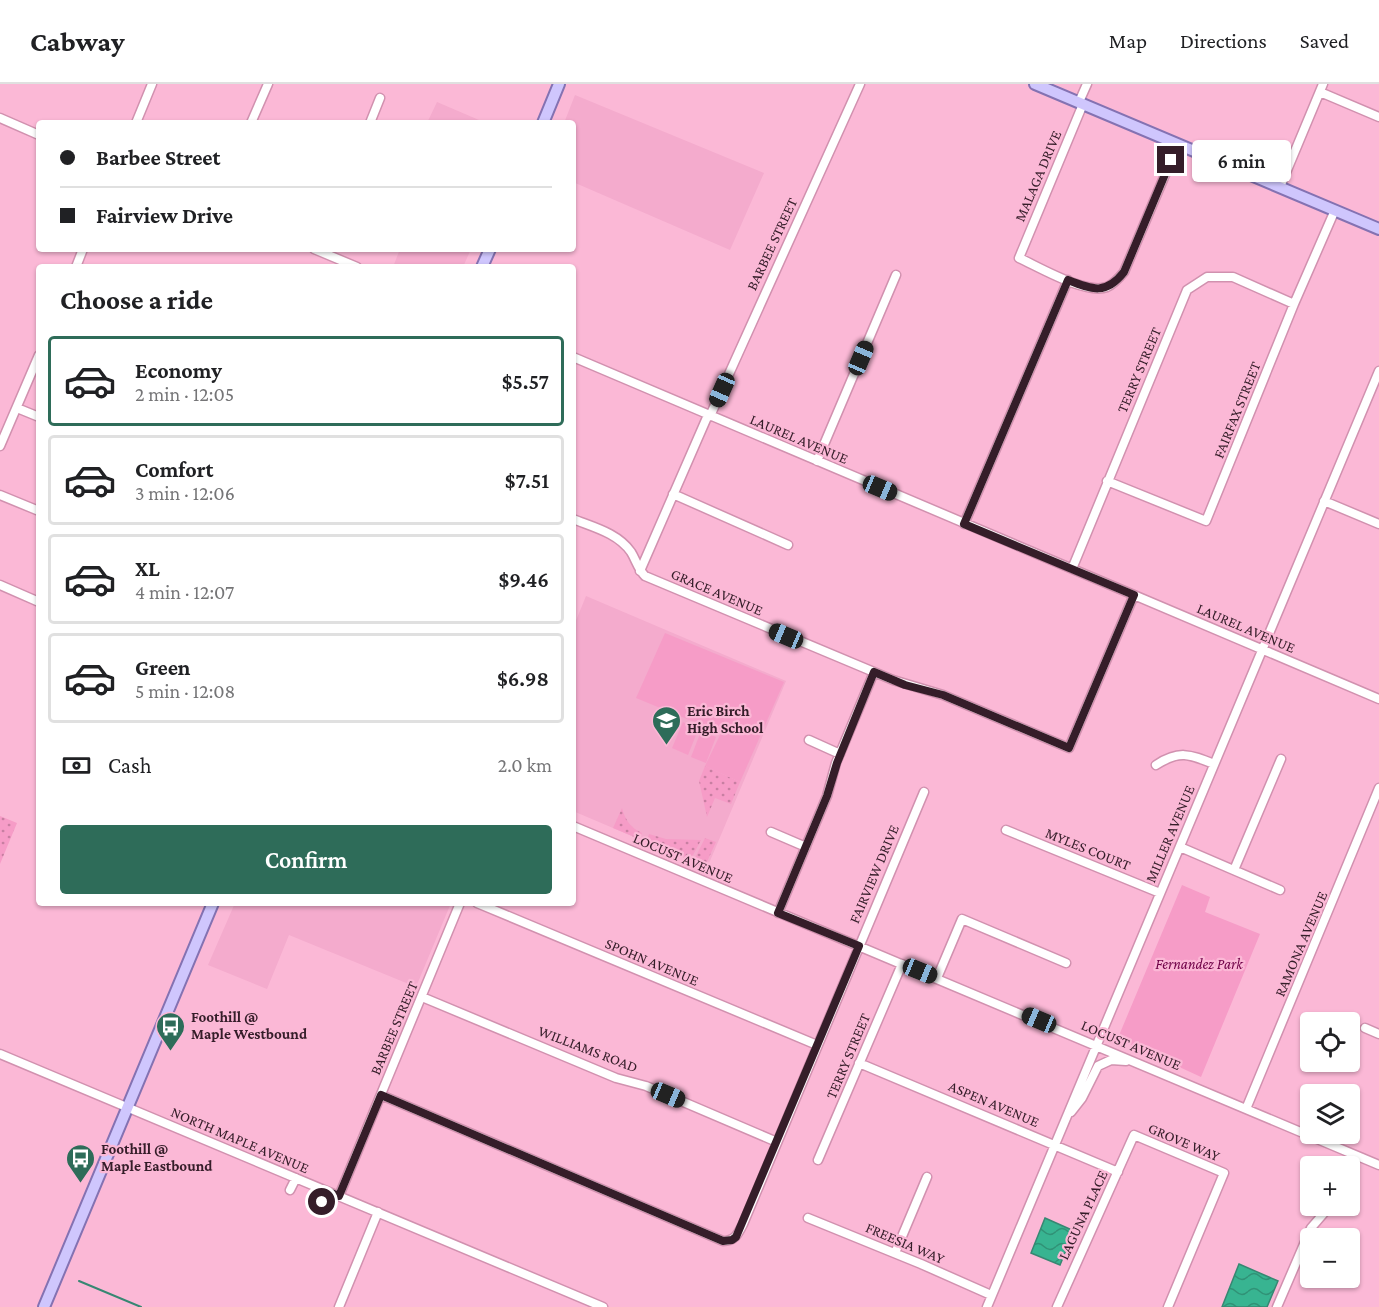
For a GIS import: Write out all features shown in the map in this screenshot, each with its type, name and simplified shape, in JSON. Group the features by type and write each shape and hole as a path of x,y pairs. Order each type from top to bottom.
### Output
{"main road":[{"path":"544,120 559,84"},
{"path":"1035,84 1379,229"},
{"path":"44,1307 212,906"}],"street":[{"path":"137,120 152,84"},
{"path":"252,120 268,84"},
{"name":"BARBEE STREET","path":"640,571 860,84"},
{"name":"MALAGA DRIVE","path":"1068,280 1019,258 1087,84"},
{"path":"1280,187 1322,88 1379,117"},
{"path":"371,120 380,98"},
{"path":"0,118 36,134"},
{"path":"964,524 1068,280 1090,289 1108,286 1124,272 1178,144"},
{"name":"FAIRFAX STREET","path":"1107,481 1206,521 1294,304 1335,210"},
{"path":"323,252 350,264"},
{"path":"817,461 896,275"},
{"name":"TERRY STREET","path":"1072,569 1187,290 1207,277 1233,277 1294,304"},
{"name":"LAUREL AVENUE","path":"576,358 1379,699"},
{"path":"0,446 36,362"},
{"name":"MILLER AVENUE","path":"987,1307 1261,650 1324,501 1377,384 1379,371"},
{"path":"17,408 36,416"},
{"path":"673,494 788,545"},
{"path":"0,495 36,510"},
{"path":"1324,501 1379,524"},
{"path":"576,520 618,538 632,553 640,571"},
{"name":"GRACE AVENUE","path":"640,571 645,576 905,685 943,695 1069,748 1134,595"},
{"path":"0,585 36,601"},
{"path":"778,913 827,796 840,754 874,672"},
{"path":"809,740 840,754"},
{"path":"1156,765 1171,755 1197,757 1214,764"},
{"path":"1234,870 1281,759"},
{"name":"RAMONA AVENUE","path":"1246,1109 1379,788"},
{"name":"FAIRVIEW DRIVE","path":"381,1095 723,1241 732,1240 739,1232 924,792"},
{"name":"LOCUST AVENUE","path":"576,827 1379,1165"},
{"name":"MYLES COURT","path":"1006,830 1160,893"},
{"path":"771,832 806,847"},
{"path":"1180,847 1280,890"},
{"name":"BARBEE STREET","path":"339,1196 459,906"},
{"name":"SPOHN AVENUE","path":"484,906 817,1045"},
{"path":"937,978 962,919 1066,963"},
{"name":"TERRY STREET","path":"818,1160 902,963"},
{"name":"WILLIAMS ROAD","path":"422,997 616,1078 646,1086 777,1142"},
{"path":"1365,1028 1379,1034"},
{"name":"NORTH MAPLE AVENUE","path":"0,1054 603,1307"},
{"path":"1062,1125 1082,1098 1098,1066 1111,1060 1134,1061"},
{"name":"ASPEN AVENUE","path":"859,1063 1118,1172"},
{"name":"LAGUNA PLACE","path":"1057,1307 1134,1135"},
{"name":"GROVE WAY","path":"1134,1135 1224,1173 1168,1307"},
{"path":"895,1253 927,1177"},
{"path":"290,1190 296,1178"},
{"path":"322,1202 326,1191"},
{"path":"340,1306 378,1212"},
{"path":"1277,1307 1311,1228 1321,1216"},
{"name":"FREESIA WAY","path":"808,1218 991,1295"}],"shaded area":[{"path":"575,95 764,173 730,250 576,183 576,120 565,120"},
{"path":"437,102 479,120 428,120"},
{"path":"399,252 470,252 464,264 394,264"},
{"name":"Eric Birch High School","path":"586,596 786,681 707,868 576,812 576,621"},
{"path":"234,906 450,906 416,987 289,935 267,989 208,965"}],"green space":[{"path":"665,633 784,682 740,782 705,766 721,733 636,698"},
{"path":"683,722 698,730 688,755 672,748"},
{"path":"701,731 716,737 706,763 691,757"},
{"path":"705,766 740,782 731,804 715,798 707,817 699,781"},
{"path":"622,808 629,823 642,833 639,839 613,828"},
{"path":"0,816 17,823 0,864"},
{"path":"649,834 666,839 701,840 691,859 642,841"},
{"path":"705,838 716,842 706,864 694,860"},
{"name":"Fernandez Park","path":"1182,885 1210,897 1205,912 1260,934 1201,1077 1123,1041 1120,1033"}],"water":[{"path":"1045,1218 1074,1231 1060,1265 1031,1253"},
{"path":"1239,1264 1278,1281 1267,1307 1222,1307"}],"waterway":[{"path":"79,1281 141,1307"}],"place":[{"name":"Eric Birch High School","path":"666,746"},
{"name":"Foothill @ Maple Westbound","path":"170,1052"},
{"name":"Foothill @ Maple Eastbound","path":"80,1184"}],"route":[{"path":"322,1202 326,1191 339,1196 381,1095 723,1241 736,1237 859,946 778,913 827,796 837,763 874,672 905,685 943,695 1069,748 1134,595 964,524 1068,280 1090,289 1102,288 1117,280 1124,272 1171,160"}]}
